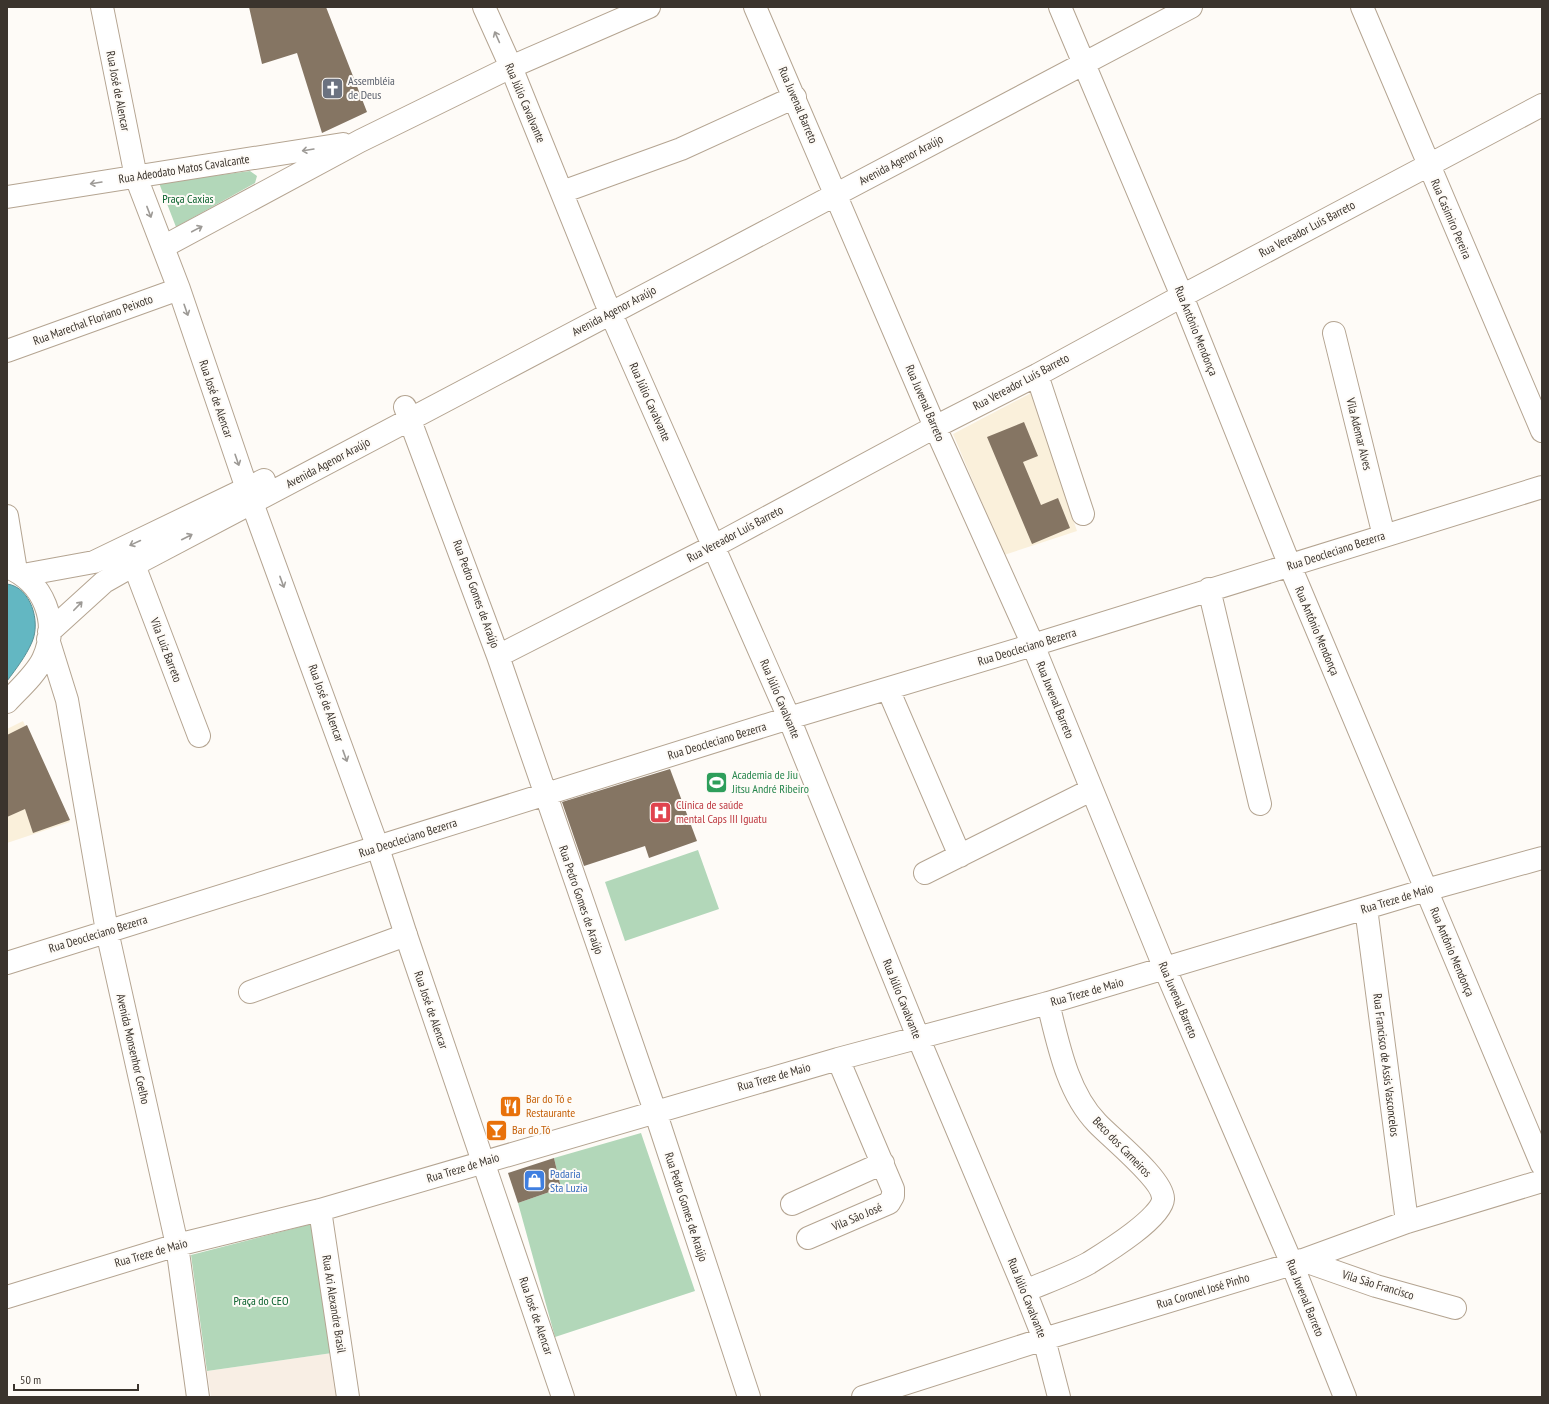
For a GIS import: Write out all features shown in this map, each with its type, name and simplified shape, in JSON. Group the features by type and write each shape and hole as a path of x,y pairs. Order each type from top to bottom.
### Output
{"street":[{"name":"Rua José de Alencar","path":"102,7 136,177 179,289 250,496 378,848 482,1162 563,1397"},
{"name":"Rua Júlio Cavalvante","path":"484,7 511,67 608,306 789,718 918,1037 1044,1339 1059,1397"},
{"name":"Rua Adeodato Matos Cavalcante","path":"163,247 360,141 511,67 649,7"},
{"name":"Rua Juvenal Barreto","path":"755,7 936,427 1033,645 1165,969 1297,1262 1345,1397"},
{"name":"Rua Antônio Mendonça","path":"1060,7 1182,296 1290,566 1542,1165"},
{"name":"Avenida Agenor Araújo","path":"1081,58 1162,7"},
{"name":"Avenida Agenor Araújo","path":"48,635 104,582 250,496 1081,58 1191,7"},
{"name":"Rua Casimiro Pereira","path":"1362,7 1542,431"},
{"path":"562,192 681,149 795,97"},
{"name":"Rua Vereador Luís Barreto","path":"498,656 714,546 1542,105"},
{"name":"Rua Adeodato Matos Cavalcante","path":"7,197 360,141"},
{"name":"Rua Marechal Floriano Peixoto","path":"7,351 179,289"},
{"name":"Vila Ademar Alves","path":"1334,333 1384,536"},
{"path":"1037,375 1083,514"},
{"name":"Rua Pedro Gomes de Araújo","path":"408,412 498,656 655,1111 749,1397"},
{"name":"Rua Deocleciano Bezerra","path":"7,963 789,718 1033,645 1209,589 1290,566 1542,487"},
{"name":"Avenida Agenor Araújo","path":"16,571 94,562 250,496"},
{"path":"7,516 16,571 38,588 49,616 48,635 43,660 7,702"},
{"name":"Vila Luiz Barreto","path":"134,565 199,736"},
{"path":"1209,589 1260,804"},
{"name":"Avenida Monsenhor Coelho","path":"48,635 67,700 107,931 177,1245 198,1397"},
{"path":"24,684 51,688 67,700"},
{"path":"888,689 960,856"},
{"path":"925,873 1091,790"},
{"name":"Rua Treze de Maio","path":"7,1297 177,1245 320,1210 655,1111 918,1037 1048,1003 1426,890 1542,858"},
{"name":"Rua Francisco de Assis Vasconcelos","path":"1366,908 1407,1222"},
{"path":"250,992 406,935"},
{"name":"Beco dos Carneiros","path":"1025,1292 1100,1256 1131,1234 1157,1212 1162,1205 1163,1198 1159,1186 1146,1170 1096,1122 1078,1096 1066,1065 1048,1003"},
{"name":"Vila São José","path":"808,1238 889,1203 894,1196 893,1189 883,1163 838,1059"},
{"path":"792,1204 883,1163"},
{"name":"Rua Coronel José Pinho","path":"863,1397 1044,1339 1297,1262 1407,1222 1542,1181"},
{"name":"Rua Ari Alexandre Brasil","path":"320,1210 348,1397"},
{"name":"Vila São Francisco","path":"1297,1262 1455,1308"}],"shaded area":[{"path":"1031,393 1077,531 1004,555 953,434"},
{"path":"23,721 70,822 7,843 7,729"},
{"path":"332,1353 338,1397 211,1397 207,1371"}],"green space":[{"name":"Praça Caxias","path":"250,171 257,176 255,183 176,227 159,183"},
{"path":"698,850 719,909 625,941 605,882"},
{"path":"641,1133 695,1291 555,1337 518,1203 561,1188 554,1158"},
{"name":"Praça do CEO","path":"315,1223 332,1353 207,1371 191,1255"}],"water":[{"path":"7,584 15,587 28,598 32,607 35,625 30,647 7,681"}],"building":[{"name":"Assembléia de Deus","path":"249,7 326,7 367,112 322,133 297,53 262,64"},
{"path":"1024,422 1038,456 1023,462 1041,505 1058,498 1070,528 1032,544 987,437"},
{"path":"27,725 70,820 33,833 25,809 7,817 7,735"},
{"path":"670,769 697,841 649,858 645,846 584,866 562,802"},
{"name":"Padaria Sta Luzia","path":"554,1158 561,1188 518,1203 508,1173"}],"place":[{"name":"Assembléia de Deus","path":"333,88"},
{"name":"Academia de Jiu Jitsu André Ribeiro","path":"716,782"},
{"name":"Clínica de saúde mental Caps III Iguatu","path":"660,812"},
{"name":"Bar do Tó e Restaurante","path":"511,1106"},
{"name":"Bar do Tó","path":"497,1130"},
{"name":"Padaria Sta Luzia","path":"535,1181"}]}
